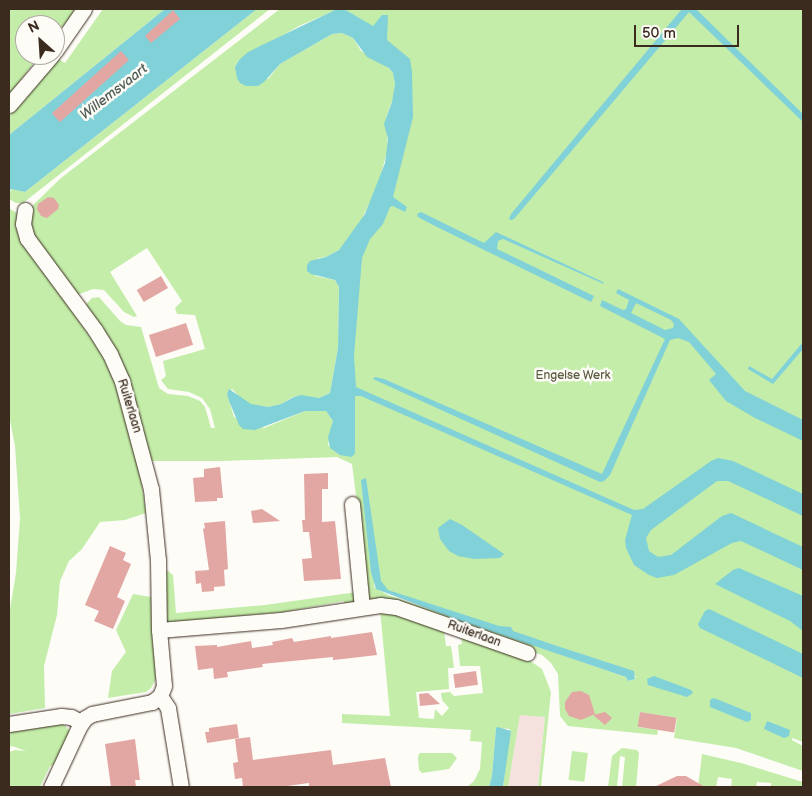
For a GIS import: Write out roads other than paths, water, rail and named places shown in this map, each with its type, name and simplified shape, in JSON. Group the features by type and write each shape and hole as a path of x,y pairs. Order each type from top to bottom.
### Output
{"street":[{"path":"65,37 84,9"},
{"path":"9,105 43,65"},
{"name":"Ruiterlaan","path":"25,210 22,224 27,238 95,330 110,354 122,381 150,489 158,560 159,630 164,686 160,696 168,708 181,787"},
{"path":"352,504 362,607"},
{"name":"Ruiterlaan","path":"159,630 281,620 374,605 392,606 527,653"},
{"path":"51,787 81,722 88,716 99,712 146,704 160,696"},
{"path":"9,724 61,716 71,717 81,722"}],"water":[{"name":"Willemsvaart","path":"165,9 257,9 25,192 11,189 9,191 9,135"},
{"path":"337,9 344,9 373,26 382,15 388,15 387,40 410,59 412,72 413,117 393,197 407,207 405,212 393,206 390,207 383,224 370,239 362,258 354,356 356,387 634,510 643,509 711,461 718,458 733,461 803,494 803,516 728,481 717,481 651,530 646,538 649,551 658,557 671,555 722,516 731,513 803,547 803,570 741,541 732,543 674,575 657,578 649,575 634,565 626,548 625,540 632,515 361,396 355,396 355,453 352,457 340,455 330,448 328,437 333,421 326,411 305,411 255,430 243,429 239,425 227,394 229,389 251,404 268,407 281,404 301,395 319,398 330,393 338,348 339,287 335,280 311,274 307,271 307,265 310,261 326,257 339,250 365,214 385,163 388,139 384,124 392,102 395,84 393,73 389,68 367,57 353,38 342,33 332,34 280,64 258,86 246,86 240,83 235,67 239,60 248,52"},
{"path":"682,9 696,9 803,114 803,122 689,12 514,219 509,219 511,214"},
{"path":"421,212 484,243 496,232 604,284 503,239 498,241 497,249 594,296 591,302 418,217 417,214"},
{"path":"618,289 679,319 745,391 803,420 803,441 755,418 726,401 709,380 716,374 689,342 678,338 670,340 610,475 600,482 373,379 375,377 384,379 602,474 665,339 600,306 602,300 623,310 626,309 629,300 616,293","holes":["636,303 671,320 674,324 673,328 665,330 631,313"]},
{"path":"803,342 803,349 773,384 748,369 749,366 772,379"},
{"path":"366,478 381,581 388,590 499,626 511,627 513,631 634,671 635,679 628,681 626,677 458,620 376,589 371,572 361,480"},
{"path":"450,519 504,554 500,558 474,559 458,556 449,551 440,539 438,528"},
{"path":"739,568 803,596 803,631 790,621 715,584 733,570"},
{"path":"709,609 803,654 803,678 700,628 698,624 705,611"},
{"path":"654,676 691,690 693,693 687,697 648,685 647,679"},
{"path":"714,698 751,713 751,720 747,722 710,707 710,700"},
{"path":"767,721 790,730 789,736 784,738 764,729"},
{"path":"496,728 511,731 503,787 489,787 492,776"}],"park label":[{"name":"Engelse Werk","path":"573,376"}]}
